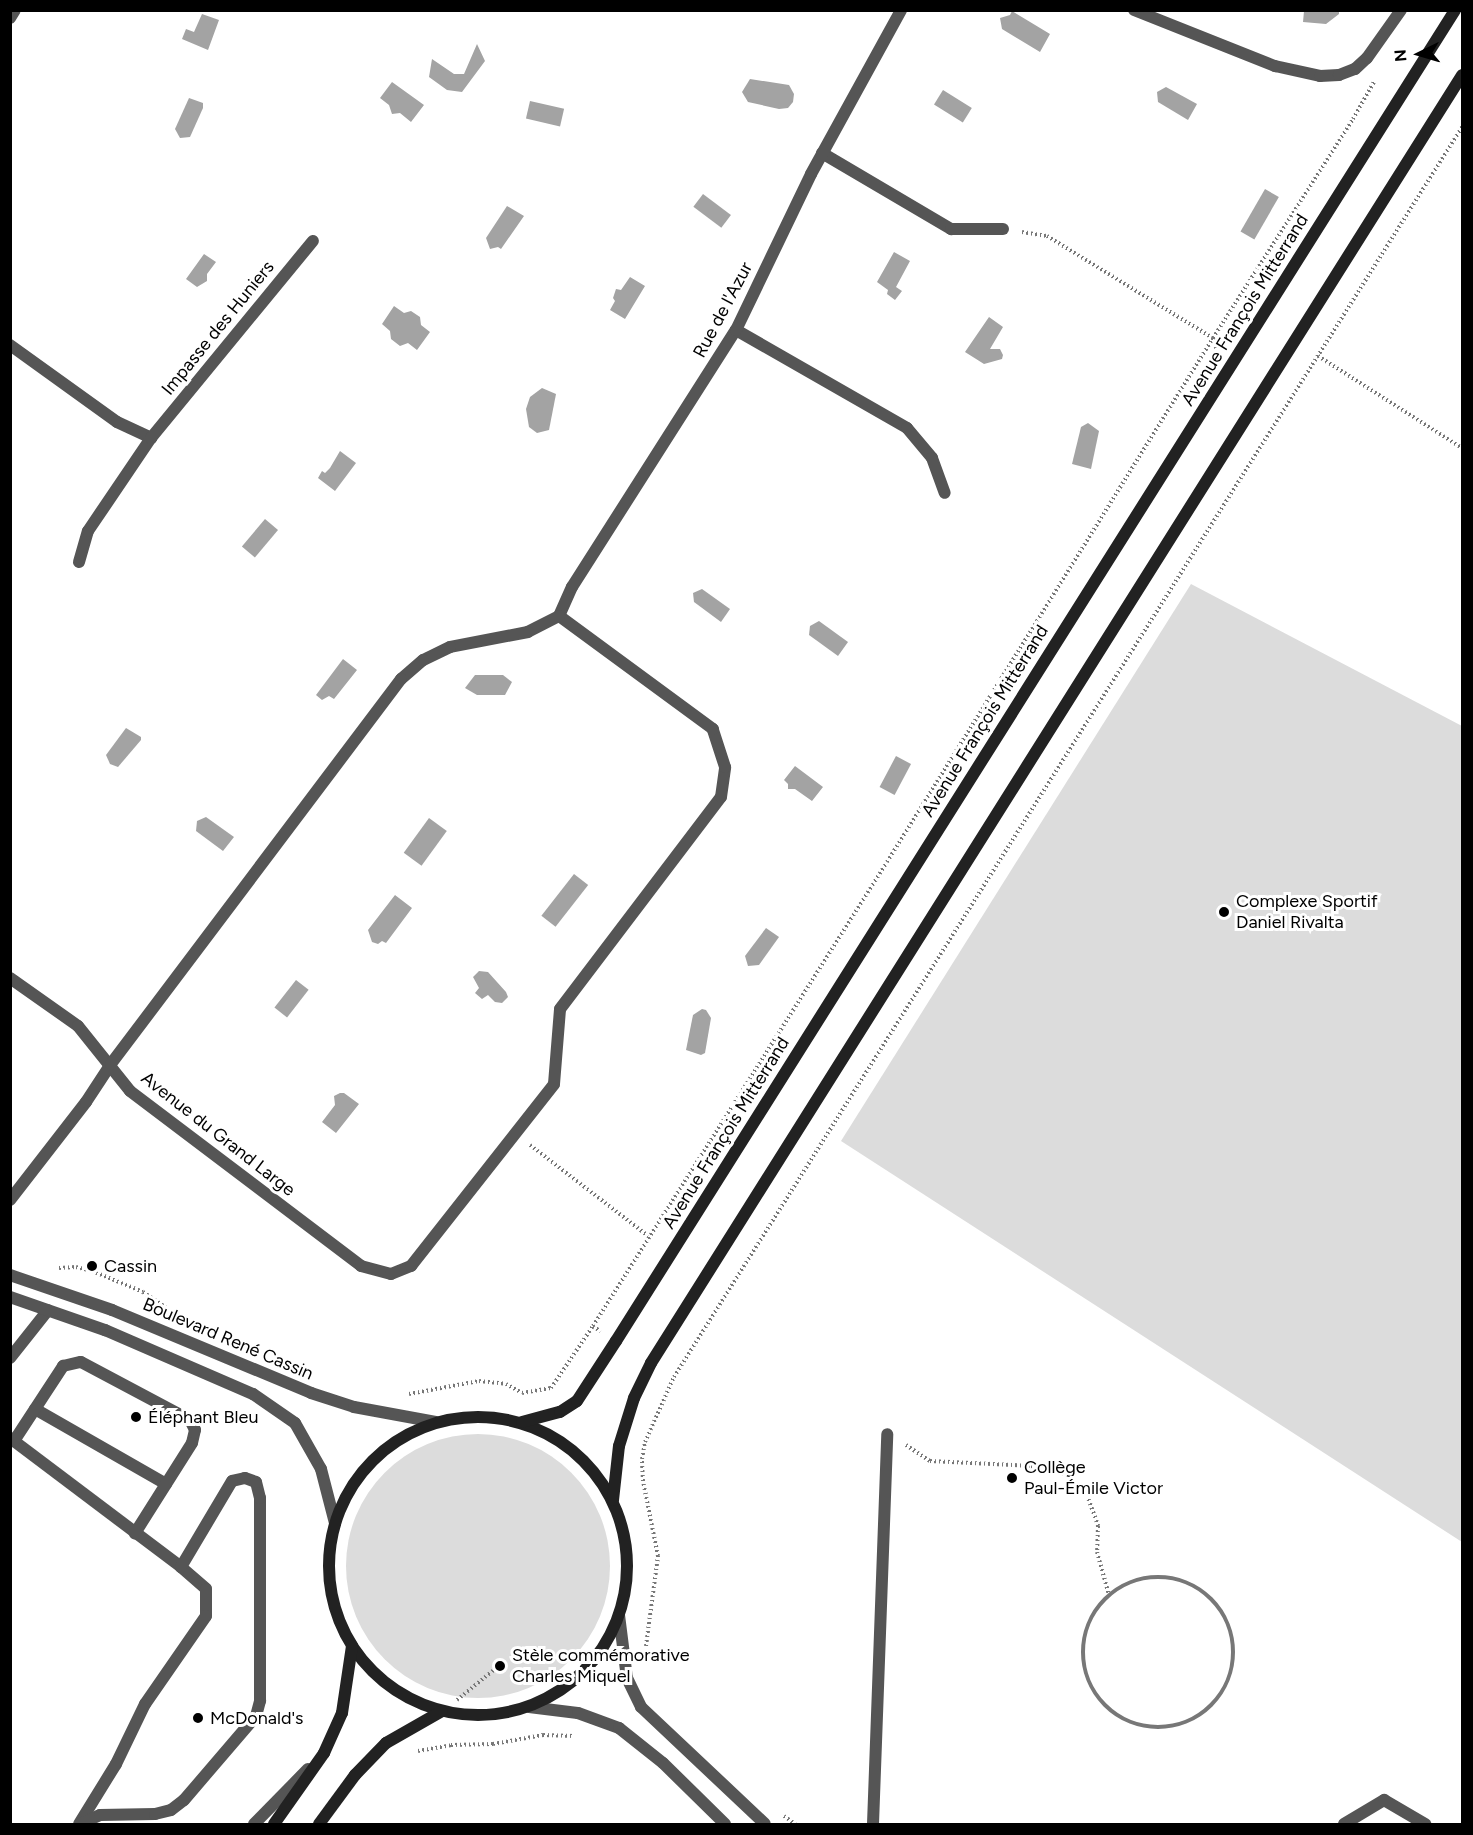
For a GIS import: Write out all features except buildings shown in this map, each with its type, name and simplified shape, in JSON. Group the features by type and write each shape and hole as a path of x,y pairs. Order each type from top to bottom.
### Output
{"main road":[{"name":"Avenue François Mitterrand","path":"522,1422 560,1412 577,1401 1455,10"},
{"path":"613,1500 619,1446 634,1398 651,1363 1462,75"},
{"path":"479,1415 522,1422 560,1440 590,1466 613,1500 625,1538 627,1557 627,1576 619,1615 605,1645 585,1671 559,1692 529,1707 500,1714 471,1716 442,1711 407,1698 376,1676 352,1646 334,1607 328,1565 334,1523 350,1489 372,1459 402,1436 436,1422 479,1415"},
{"path":"274,1824 324,1753 342,1713 352,1646"},
{"path":"319,1824 355,1775 386,1743 442,1711"}],"street":[{"path":"10,18 15,10"},
{"name":"Rue de l'Azur","path":"559,616 572,587 736,330 822,153 901,10"},
{"path":"1134,10 1275,66 1320,76 1339,75 1355,69 1366,58 1401,10"},
{"path":"822,153 951,229 1003,229"},
{"name":"Impasse des Huniers","path":"79,562 88,531 151,438 313,241"},
{"path":"736,330 907,428 932,458 945,494"},
{"path":"10,345 117,422 151,438"},
{"path":"10,1200 86,1102 111,1064 400,679 423,660 450,647 528,632 559,616 713,729 724,767 721,797 560,1009 554,1084 516,1133"},
{"name":"Avenue du Grand Large","path":"10,978 78,1026 111,1064 130,1091 361,1266 391,1274 411,1266 516,1133"},
{"name":"Boulevard René Cassin","path":"10,1275 112,1310 310,1393 354,1407 436,1422"},
{"path":"10,1297 105,1330 253,1394 295,1423 321,1469 334,1523"},
{"path":"10,1358 48,1310"},
{"path":"80,1824 116,1764 145,1704 206,1616 206,1589 182,1567 135,1533 12,1440 63,1366 81,1362 190,1420 195,1430 192,1443 135,1533"},
{"path":"35,1409 166,1484"},
{"path":"873,1824 887,1434"},
{"path":"80,1824 100,1815 155,1814 171,1810 184,1800 256,1716 260,1701 260,1498 256,1482 245,1478 232,1481 182,1567"},
{"path":"619,1615 627,1678 641,1707 765,1824"},
{"path":"529,1707 578,1713 619,1728 663,1763 725,1824"},
{"path":"254,1824 324,1753"},
{"path":"1344,1824 1384,1800 1425,1824"}],"path":[{"path":"403,1395 479,1382 506,1384 522,1393 551,1388 593,1326 881,872 1212,338 1353,119 1378,75"},
{"path":"646,1654 658,1556 643,1481 642,1459 645,1442 674,1377 1462,127"},
{"path":"1003,229 1047,236 1212,338 1226,374"},
{"path":"1318,356 1462,448"},
{"path":"1260,396 1283,411"},
{"path":"516,1133 648,1236"},
{"path":"49,1269 76,1267 92,1271 143,1292 171,1311"},
{"path":"593,1326 616,1341"},
{"path":"651,1363 674,1377"},
{"path":"887,1434 930,1461 1031,1466 1069,1475 1087,1495 1098,1526 1097,1552 1109,1595"},
{"path":"1159,1576 1194,1585 1220,1609 1228,1626 1233,1661 1228,1679 1207,1708 1175,1725 1158,1727 1123,1718 1096,1694 1084,1660 1084,1642 1093,1616 1109,1595 1141,1579 1159,1576"},
{"path":"442,1711 495,1669"},
{"path":"414,1754 421,1750 451,1745 493,1744 543,1735 578,1736"},
{"path":"783,1815 795,1824"}],"shaded area":[{"path":"1304,10 1339,11 1339,14 1326,24 1303,22"},
{"path":"1012,11 1050,34 1040,52 1002,29 1000,18 1010,15"},
{"path":"202,14 219,20 208,50 182,39 186,29 194,32"},
{"path":"477,44 485,61 462,92 447,90 429,77 432,59 454,74 464,74"},
{"path":"750,79 789,85 794,94 793,102 788,108 779,109 748,102 742,92"},
{"path":"392,82 424,105 411,122 400,113 392,114 389,105 380,98"},
{"path":"1166,87 1197,104 1188,120 1158,102 1157,92"},
{"path":"943,90 972,108 963,122 934,104"},
{"path":"189,98 203,103 203,108 190,137 180,138 175,129"},
{"path":"530,101 564,109 560,126 526,119"},
{"path":"1265,189 1279,197 1254,239 1240,231"},
{"path":"703,194 731,215 721,228 693,207"},
{"path":"507,206 524,216 501,249 498,247 490,249 486,238"},
{"path":"894,252 910,261 896,287 902,291 895,300 887,294 888,290 877,282"},
{"path":"204,254 216,262 207,274 207,281 197,287 186,279"},
{"path":"630,277 645,286 625,319 610,310 615,301 613,298 616,289 621,290"},
{"path":"394,306 404,313 411,311 420,317 421,325 430,332 417,350 408,343 400,346 391,339 390,331 382,324"},
{"path":"989,317 1003,327 990,349 1000,349 1003,355 1002,359 984,364 965,352"},
{"path":"542,388 556,394 549,430 537,433 529,427 526,409 530,397"},
{"path":"1088,423 1099,431 1091,469 1072,464 1081,427"},
{"path":"340,451 356,463 335,491 318,478 322,471 325,473 330,468"},
{"path":"265,519 278,530 255,558 242,547"},
{"name":"Complexe Sportif Daniel Rivalta","path":"1191,584 1462,726 1462,1542 841,1141"},
{"path":"702,589 730,609 721,622 694,602 693,593"},
{"path":"819,621 848,642 838,656 809,635 810,626"},
{"path":"343,659 357,670 334,699 329,696 322,700 316,695"},
{"path":"475,675 503,675 512,682 505,695 477,695 465,688"},
{"path":"126,728 141,737 141,740 118,767 110,764 106,755"},
{"path":"896,756 911,764 895,795 880,787"},
{"path":"795,766 823,787 812,801 795,789 788,789 788,784 784,780"},
{"path":"206,817 234,837 223,851 196,831 197,821"},
{"path":"429,818 447,831 422,866 404,853"},
{"path":"574,874 588,885 556,927 541,916"},
{"path":"395,895 412,908 386,943 372,942 368,930"},
{"path":"766,928 779,937 759,965 748,966 745,956"},
{"path":"479,971 488,972 506,992 508,997 502,1003 495,1002 488,995 482,999 475,993 479,988 473,977"},
{"path":"296,980 309,990 287,1017 274,1008"},
{"path":"702,1009 706,1010 711,1018 705,1053 701,1055 686,1050 693,1015"},
{"path":"344,1093 359,1104 336,1133 322,1122 335,1105 334,1096"},
{"path":"478,1434 504,1437 528,1444 551,1457 571,1473 587,1493 600,1516 607,1540 610,1566 607,1592 600,1616 587,1639 571,1659 551,1675 528,1688 504,1695 478,1698 452,1695 428,1688 405,1675 385,1659 369,1639 356,1616 349,1592 346,1566 349,1540 356,1516 369,1493 385,1473 405,1457 428,1444 452,1437"}],"place":[{"name":"Complexe Sportif Daniel Rivalta","path":"1224,912"},
{"name":"Cassin","path":"92,1266"},
{"name":"Éléphant Bleu","path":"136,1417"},
{"name":"Collège Paul-Émile Victor","path":"1012,1478"},
{"name":"Stèle commémorative Charles Miquel","path":"500,1666"},
{"name":"McDonald's","path":"198,1718"}]}
